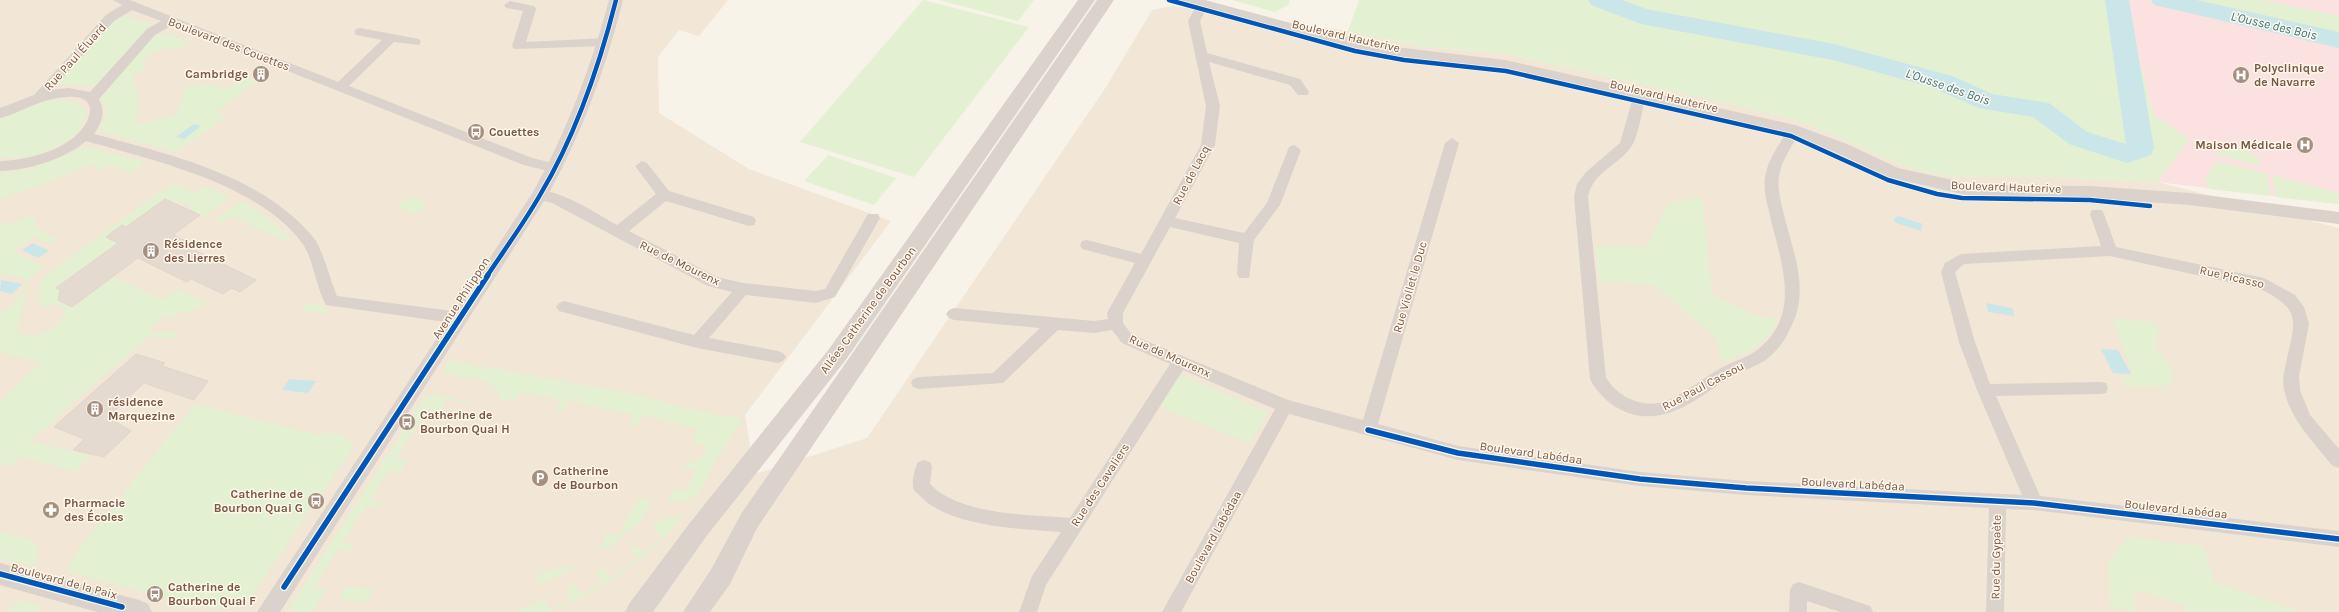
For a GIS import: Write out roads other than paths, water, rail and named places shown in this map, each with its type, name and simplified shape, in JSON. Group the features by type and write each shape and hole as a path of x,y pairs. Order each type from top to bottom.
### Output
{"main road":[{"name":"Allées Catherine de Bourbon","path":"638,612 697,531 837,355 1087,0"},
{"name":"Allées Catherine de Bourbon","path":"696,612 721,576 749,521 1106,0"},
{"name":"Boulevard de la Paix","path":"0,574 139,612"}],"street":[{"name":"Boulevard des Couettes","path":"119,0 529,162 556,168"},
{"name":"Rue Paul Éluard","path":"40,96 110,18 152,0"},
{"name":"Avenue Philippon","path":"268,612 540,195 556,168 566,147 606,42 616,0"},
{"name":"Rue de Lacq","path":"1116,324 1115,313 1208,145 1213,106 1194,21 1196,2"},
{"name":"Boulevard Hauterive","path":"1196,2 1323,37 1387,51 1505,65 1640,94 1795,130 1841,148 1894,173 1975,191 2090,192 2189,199 2339,218"},
{"path":"510,5 530,10 518,46 606,42"},
{"path":"92,99 151,32 171,20"},
{"path":"360,32 415,42"},
{"path":"340,87 391,38"},
{"path":"1203,56 1295,82 1303,92"},
{"path":"0,114 23,102 40,96 70,93 92,99 97,106 97,115 93,126 84,136 68,148 48,157 26,164 0,166"},
{"name":"Rue Paul Cassou","path":"1640,94 1626,146 1591,174 1584,184 1581,197 1598,379 1610,395 1631,407 1653,410 1670,405 1714,378 1761,355 1777,339 1788,322 1792,310 1794,284 1790,260 1781,236 1772,179 1774,170 1795,130"},
{"path":"84,136 172,160 248,192 284,216 310,241 331,301 460,318"},
{"name":"Rue Viollet le Duc","path":"1368,430 1452,143"},
{"path":"1244,274 1247,239 1273,205 1294,150"},
{"path":"642,166 664,195 749,221"},
{"name":"Rue de Mourenx","path":"540,195 556,199 713,282 743,290 816,297 830,293 873,218"},
{"path":"618,232 664,195"},
{"path":"2097,214 2110,251"},
{"name":"Rue de Lacq","path":"1166,221 1247,239"},
{"path":"1086,245 1144,260"},
{"name":"Rue Picasso","path":"2034,503 1985,390 1967,342 1949,282 1948,272 1950,267 1955,262 1968,258 2110,251 2264,284 2288,298 2301,313 2303,321 2291,377 2292,390 2310,429 2339,461"},
{"path":"697,342 743,290"},
{"path":"564,307 697,342 778,357"},
{"path":"954,314 1094,327 1116,324"},
{"path":"919,383 997,379 1055,323"},
{"name":"Rue de Mourenx","path":"1116,324 1127,339 1180,362 1269,397 1285,406"},
{"name":"Rue des Cavaliers","path":"1028,612 1038,582 1180,362"},
{"path":"1985,390 2100,388"},
{"name":"Boulevard Labédaa","path":"1171,612 1285,406 1368,430 1458,453 1640,479 1746,488 2034,503 2339,539"},
{"path":"924,467 921,486 925,492 965,512 1074,526"},
{"name":"Rue du Gypaète","path":"1995,612 1998,501"},
{"path":"1798,612 1799,590 1864,612"}],"water":[{"path":"194,124 201,126 184,139 176,137"},
{"path":"1898,216 1923,224 1921,231 1896,223 1893,219"},
{"path":"33,243 49,251 38,258 22,250"},
{"path":"1,280 22,284 12,294 0,291"},
{"path":"1986,303 2012,308 2015,316 1988,312"},
{"path":"2101,349 2118,350 2131,374 2113,373"},
{"path":"289,379 316,381 308,393 282,390"}],"waterway":[{"name":"L'Ousse des Bois","path":"1600,0 1641,16 1834,52 1943,82 1987,102 2040,109 2078,138 2127,154 2141,148 2117,0"},
{"name":"L'Ousse des Bois","path":"2163,0 2339,40"}],"place":[{"name":"Cambridge","path":"261,74"},
{"name":"Polyclinique de Navarre","path":"2241,75"},
{"name":"Couettes","path":"476,132"},
{"name":"Maison Médicale","path":"2305,145"},
{"name":"Résidence des Lierres","path":"151,251"},
{"name":"résidence Marquezine","path":"95,409"},
{"name":"Catherine de Bourbon Quai H","path":"407,422"},
{"name":"Catherine de Bourbon","path":"540,478"},
{"name":"Catherine de Bourbon Quai G","path":"316,501"},
{"name":"Pharmacie des Écoles","path":"51,510"},
{"name":"Catherine de Bourbon Quai F","path":"155,594"}]}
